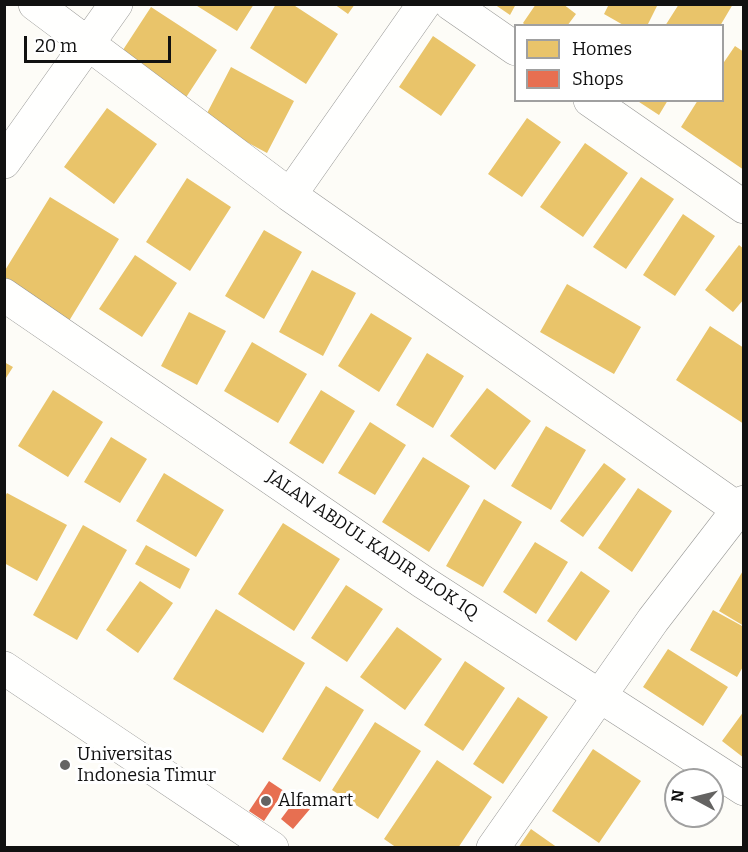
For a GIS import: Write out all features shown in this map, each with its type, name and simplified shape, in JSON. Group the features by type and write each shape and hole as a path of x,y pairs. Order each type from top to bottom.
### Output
{"street":[{"path":"35,4 290,195 741,506 653,620 493,848"},
{"path":"4,162 116,4"},
{"path":"290,195 424,4"},
{"path":"451,4 514,48"},
{"path":"593,102 744,207"},
{"name":"JALAN ABDUL KADIR BLOK 1Q","path":"4,295 423,582 744,789"},
{"path":"4,668 273,848"}],"building: Homes":[{"path":"194,4 254,4 237,31"},
{"path":"276,4 292,4 338,34 306,84 250,48"},
{"path":"334,4 355,4 348,14"},
{"path":"494,4 516,4 510,15"},
{"path":"536,4 563,4 576,14 568,24 523,23"},
{"path":"609,4 658,4 648,24 622,24 604,14"},
{"path":"679,4 733,4 721,24 666,24"},
{"path":"151,7 217,50 185,99 119,56"},
{"path":"433,36 476,65 441,116 399,87"},
{"path":"735,46 744,52 744,170 681,127 697,102 724,102 724,62"},
{"path":"231,67 294,101 267,153 204,119"},
{"path":"639,102 667,102 659,115"},
{"path":"107,108 157,144 114,204 64,167"},
{"path":"527,118 561,142 522,197 488,174"},
{"path":"585,143 628,173 583,237 540,207"},
{"path":"641,177 674,199 626,269 593,247"},
{"path":"187,178 231,207 190,271 146,242"},
{"path":"50,197 119,239 69,321 4,281 4,272"},
{"path":"683,214 715,236 675,296 643,275"},
{"path":"264,230 302,252 264,319 225,296"},
{"path":"739,245 744,249 744,299 733,312 705,290"},
{"path":"135,255 177,283 142,337 99,309"},
{"path":"312,270 356,293 323,356 279,332"},
{"path":"567,284 641,327 614,374 540,332"},
{"path":"189,312 226,331 197,385 161,366"},
{"path":"371,313 412,338 379,392 338,366"},
{"path":"710,326 744,348 744,424 676,380"},
{"path":"252,342 307,374 278,423 224,391"},
{"path":"427,353 464,376 433,428 396,405"},
{"path":"4,362 13,367 4,381"},
{"path":"487,388 531,421 495,470 450,436"},
{"path":"53,390 103,422 68,477 18,446"},
{"path":"321,390 355,411 323,464 289,443"},
{"path":"370,422 406,445 375,495 338,473"},
{"path":"546,426 586,450 551,510 511,486"},
{"path":"111,437 147,459 120,503 84,482"},
{"path":"423,457 470,486 429,552 382,522"},
{"path":"604,463 626,479 583,537 560,521"},
{"path":"164,473 224,510 196,557 136,521"},
{"path":"638,488 672,511 632,572 598,548"},
{"path":"7,493 67,525 37,581 4,563 4,498"},
{"path":"484,499 522,522 483,587 446,566"},
{"path":"283,523 340,559 294,631 238,594"},
{"path":"83,525 127,550 77,640 33,615"},
{"path":"535,542 568,562 536,614 503,592"},
{"path":"146,545 190,569 180,589 135,564"},
{"path":"744,569 744,626 719,611"},
{"path":"581,571 610,591 576,641 547,621"},
{"path":"140,581 173,603 138,653 106,630"},
{"path":"346,585 383,609 347,662 311,638"},
{"path":"216,609 305,663 263,733 173,679"},
{"path":"713,610 744,627 744,665 737,677 690,650"},
{"path":"397,627 442,659 405,710 360,677"},
{"path":"668,649 728,687 703,726 643,687"},
{"path":"465,661 505,688 463,751 424,725"},
{"path":"326,686 364,710 320,782 282,759"},
{"path":"518,697 548,717 503,784 473,764"},
{"path":"744,711 744,758 722,741"},
{"path":"375,722 421,751 378,819 332,790"},
{"path":"593,749 641,781 599,843 552,811"},
{"path":"437,760 492,797 458,848 397,848 384,839"},
{"path":"531,829 558,848 518,848"}],"building: Shops":[{"name":"Alfamart","path":"269,781 284,791 264,821 249,811"},
{"path":"296,799 310,809 293,829 281,819"}],"place":[{"name":"Universitas Indonesia Timur","path":"65,765"},
{"name":"Alfamart","path":"266,801"}]}
